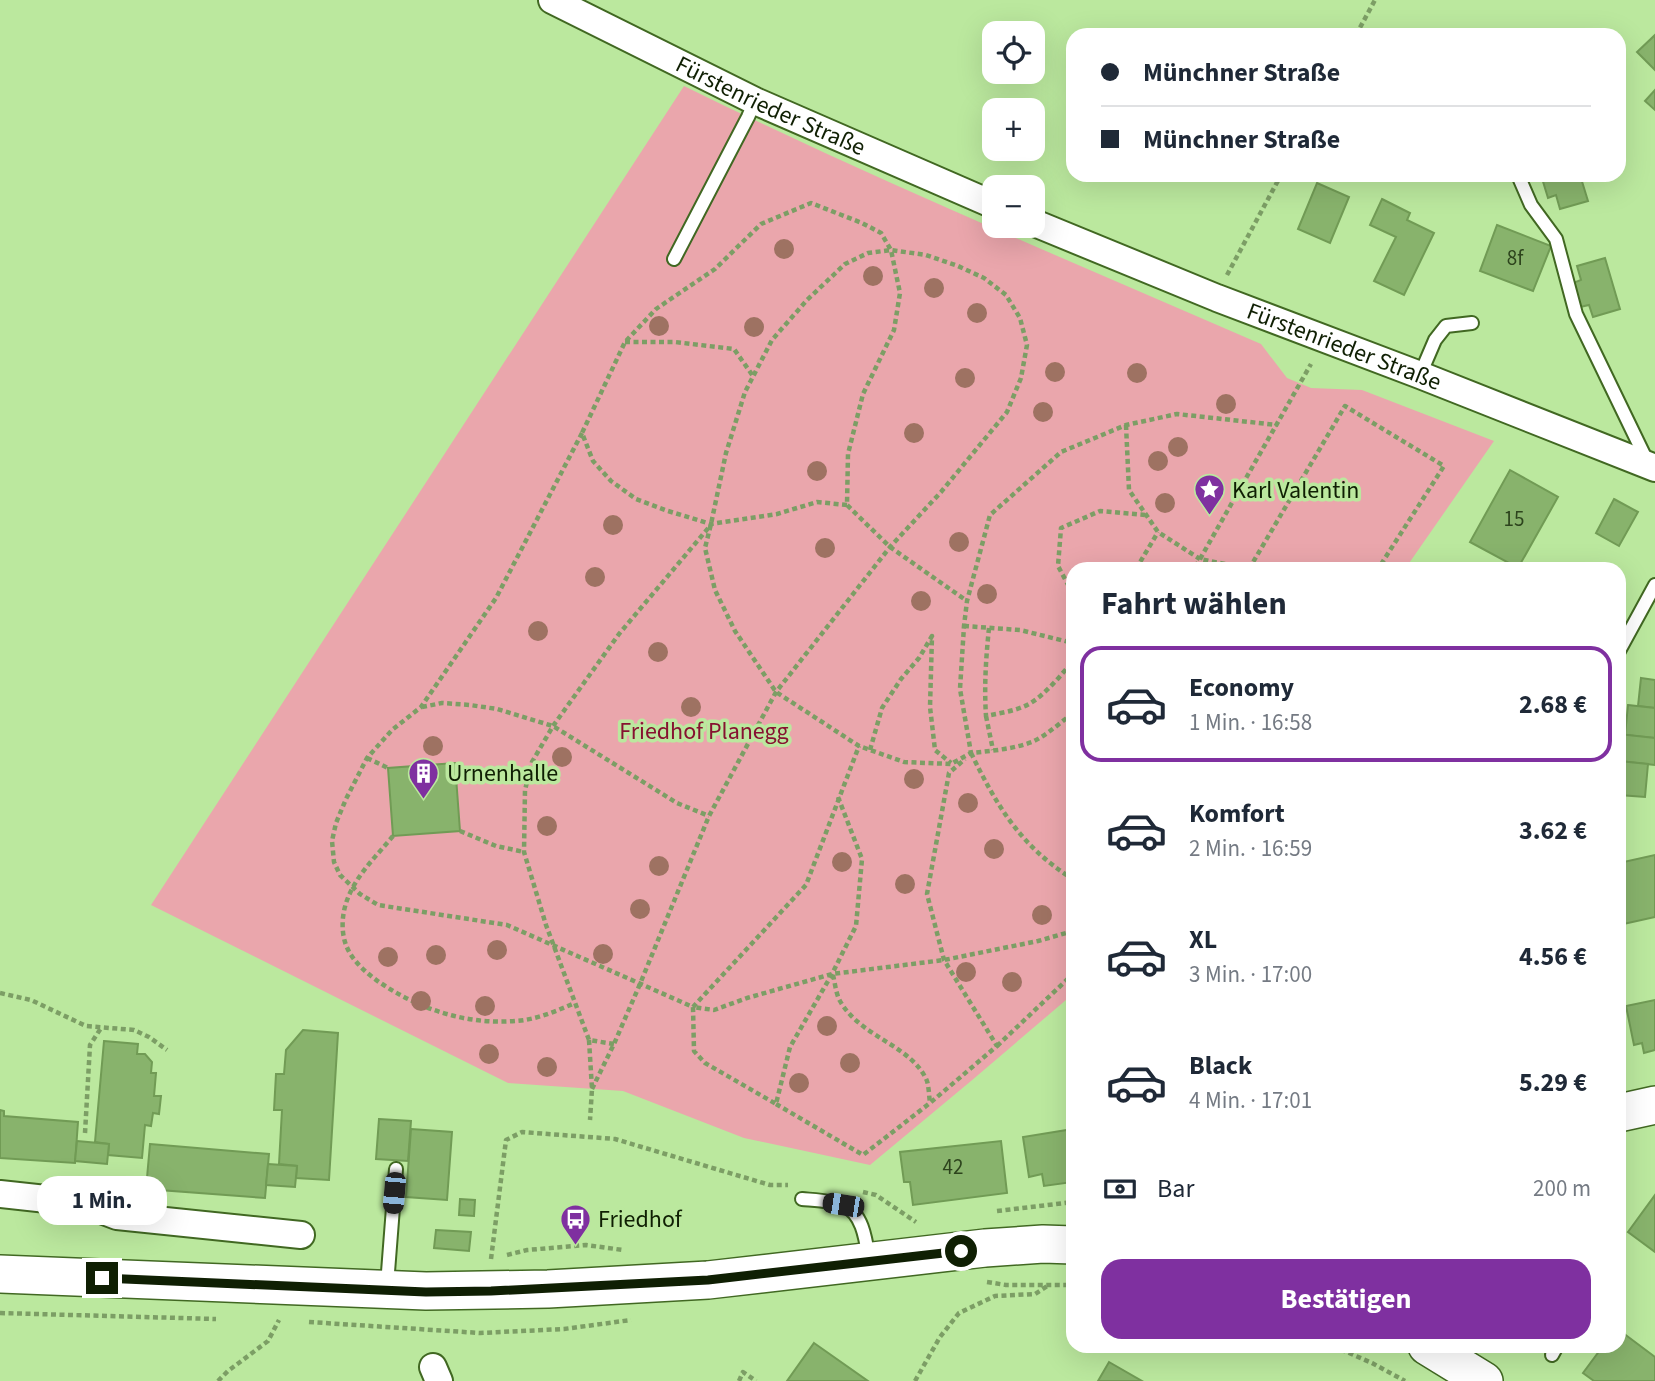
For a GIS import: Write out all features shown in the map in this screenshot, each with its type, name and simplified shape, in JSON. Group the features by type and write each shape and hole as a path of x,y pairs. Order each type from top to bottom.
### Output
{"main road":[{"path":"1626,1111 1655,1105"},
{"path":"0,1274 426,1292 708,1280 985,1248 1066,1245"},
{"path":"1438,1353 1484,1381"}],"street":[{"name":"Fürstenrieder Straße","path":"552,0 755,101 982,200"},
{"name":"Fürstenrieder Straße","path":"1045,227 1217,298 1652,467"},
{"path":"0,1195 83,1203 117,1216 301,1235"}],"lane":[{"path":"674,259 755,101"},
{"path":"1521,182 1531,205 1556,239 1576,314 1652,467"},
{"path":"1420,375 1436,340 1446,326 1472,323"},
{"path":"1626,638 1655,585"},
{"path":"386,1289 396,1169"},
{"path":"802,1199 843,1205 857,1217 864,1233 869,1262"}],"path":[{"path":"1360,28 1375,0"},
{"path":"1217,298 1277,182"},
{"path":"848,505 848,454 863,394 894,330 900,293 891,250 881,233 811,203 761,224 715,269 656,309 625,342 582,433 496,598 421,707 392,730 367,758 346,799 332,841 334,862 340,875 360,894 377,905 507,925 693,1007 713,1010 832,974 944,960 1066,933"},
{"path":"592,1088 640,984 709,816 776,692 890,547 941,492 1007,412 1021,378 1027,345 1020,318 1006,295 984,278 926,255 891,250 868,253 845,264 807,300 772,340 744,392 726,453 705,548 715,590 735,631 776,692 859,746 904,762 951,764 971,753 1031,742 1066,719"},
{"path":"1198,562 1299,383 1327,339"},
{"path":"625,342 675,342 734,349 753,376"},
{"path":"1254,562 1345,406 1444,466 1382,562"},
{"path":"1066,874 1040,854 1014,828 971,753 960,689 964,626 967,601 990,515 1061,452 1126,425 1177,414 1277,425"},
{"path":"1126,425 1129,490 1158,532 1200,559 1215,562"},
{"path":"582,433 593,461 611,481 636,499 712,524 777,514 817,502 848,505 890,547 967,601"},
{"path":"1066,581 1058,566 1061,528 1100,511 1146,515"},
{"path":"590,1120 592,1088 589,1040 546,925 524,852 525,789 532,762 553,726 619,634 712,524"},
{"path":"1140,562 1158,532"},
{"path":"964,626 1020,630 1066,641"},
{"path":"989,628 985,697 993,750"},
{"path":"870,750 882,708 932,636 930,707 935,750 951,764"},
{"path":"986,716 1030,703 1066,669"},
{"path":"421,707 442,703 470,705 497,709 553,726 677,803 709,816"},
{"path":"859,746 806,885 693,1007 694,1051 705,1063 863,1155 997,1046 1066,981"},
{"path":"971,753 949,773 928,894 944,960 997,1046"},
{"path":"367,758 388,768"},
{"path":"776,1104 790,1047 856,926 862,859 838,797"},
{"path":"460,831 496,846 524,852"},
{"path":"393,836 352,886 344,910 342,928 345,945 358,964 407,999 456,1017 481,1021 516,1021 540,1017 575,1003"},
{"path":"832,974 840,1001 862,1027 914,1062 927,1081 930,1103"},
{"path":"0,993 31,1000 86,1026 134,1030 167,1050"},
{"path":"85,1133 90,1045 101,1028"},
{"path":"589,1040 614,1044"},
{"path":"491,1259 506,1140 522,1132 615,1139 770,1185"},
{"path":"876,1195 916,1222"},
{"path":"995,1212 1066,1203"},
{"path":"915,1381 940,1337 959,1314 995,1296 1035,1294 1049,1285"},
{"path":"0,1313 223,1319"},
{"path":"265,1320 292,1321"},
{"path":"218,1381 268,1341 279,1320"},
{"path":"306,1322 480,1334"},
{"path":"1349,1353 1405,1381"},
{"path":"739,1381 743,1372 756,1381"}],"green space":[{"name":"Friedhof Planegg","path":"684,86 982,223 982,238 1016,238 1261,344 1287,378 1311,388 1362,390 1494,441 1410,562 1066,562 1066,1000 870,1165 744,1138 623,1091 508,1083 151,905"}],"building":[{"path":"1655,35 1655,70 1637,52"},
{"path":"1655,90 1655,110 1645,101"},
{"path":"1543,182 1582,182 1588,201 1560,209 1556,195 1548,198"},
{"path":"1317,183 1349,197 1330,243 1298,229"},
{"path":"1382,199 1410,213 1407,220 1434,233 1404,295 1374,281 1396,237 1370,225"},
{"path":"1497,225 1551,246 1533,291 1480,271"},
{"path":"1605,258 1620,309 1593,317 1589,305 1580,307 1573,283 1581,280 1577,266"},
{"path":"1510,470 1558,497 1521,562 1507,562 1470,542"},
{"path":"1614,499 1638,512 1619,546 1596,533"},
{"path":"1641,678 1655,680 1655,708 1638,706"},
{"path":"1628,705 1655,708 1655,738 1626,735"},
{"path":"1626,735 1655,738 1655,765 1626,762"},
{"path":"1626,762 1648,764 1645,797 1626,796"},
{"name":"Urnenhalle","path":"455,763 460,831 393,836 388,768"},
{"path":"1655,855 1655,917 1626,923 1626,861"},
{"path":"1655,1000 1655,1050 1644,1053 1642,1043 1634,1045 1626,1006"},
{"path":"303,1030 338,1033 329,1180 296,1178 297,1166 279,1164 282,1110 274,1110 276,1074 284,1074 286,1050"},
{"path":"104,1041 138,1044 137,1054 145,1054 152,1062 151,1073 156,1073 154,1096 161,1096 159,1114 153,1113 151,1126 145,1125 142,1158 108,1155 109,1144 95,1142"},
{"path":"0,1110 4,1111 4,1116 78,1122 75,1163 0,1158"},
{"path":"379,1119 411,1121 408,1161 376,1159"},
{"path":"411,1129 452,1132 447,1200 406,1197"},
{"path":"1066,1130 1066,1183 1044,1186 1042,1174 1029,1177 1023,1137"},
{"path":"77,1141 109,1144 107,1164 75,1161"},
{"path":"1001,1141 1007,1193 913,1205 910,1182 904,1182 900,1152"},
{"path":"150,1144 269,1154 265,1198 146,1189"},
{"path":"268,1164 297,1166 295,1187 266,1185"},
{"path":"1655,1195 1655,1252 1628,1232"},
{"path":"460,1199 475,1200 474,1216 459,1215"},
{"path":"436,1230 471,1232 469,1251 434,1248"},
{"path":"1626,1335 1655,1357 1655,1381 1594,1381 1583,1373 1598,1353 1626,1353"},
{"path":"814,1343 868,1381 787,1381"},
{"path":"1109,1362 1142,1381 1098,1381"}],"place":[{"name":"Karl Valentin","path":"1209,517"},
{"name":"Urnenhalle","path":"424,800"},
{"name":"Friedhof","path":"575,1246"}],"route":[{"path":"102,1278 426,1292 491,1291 708,1280 961,1251"}]}
